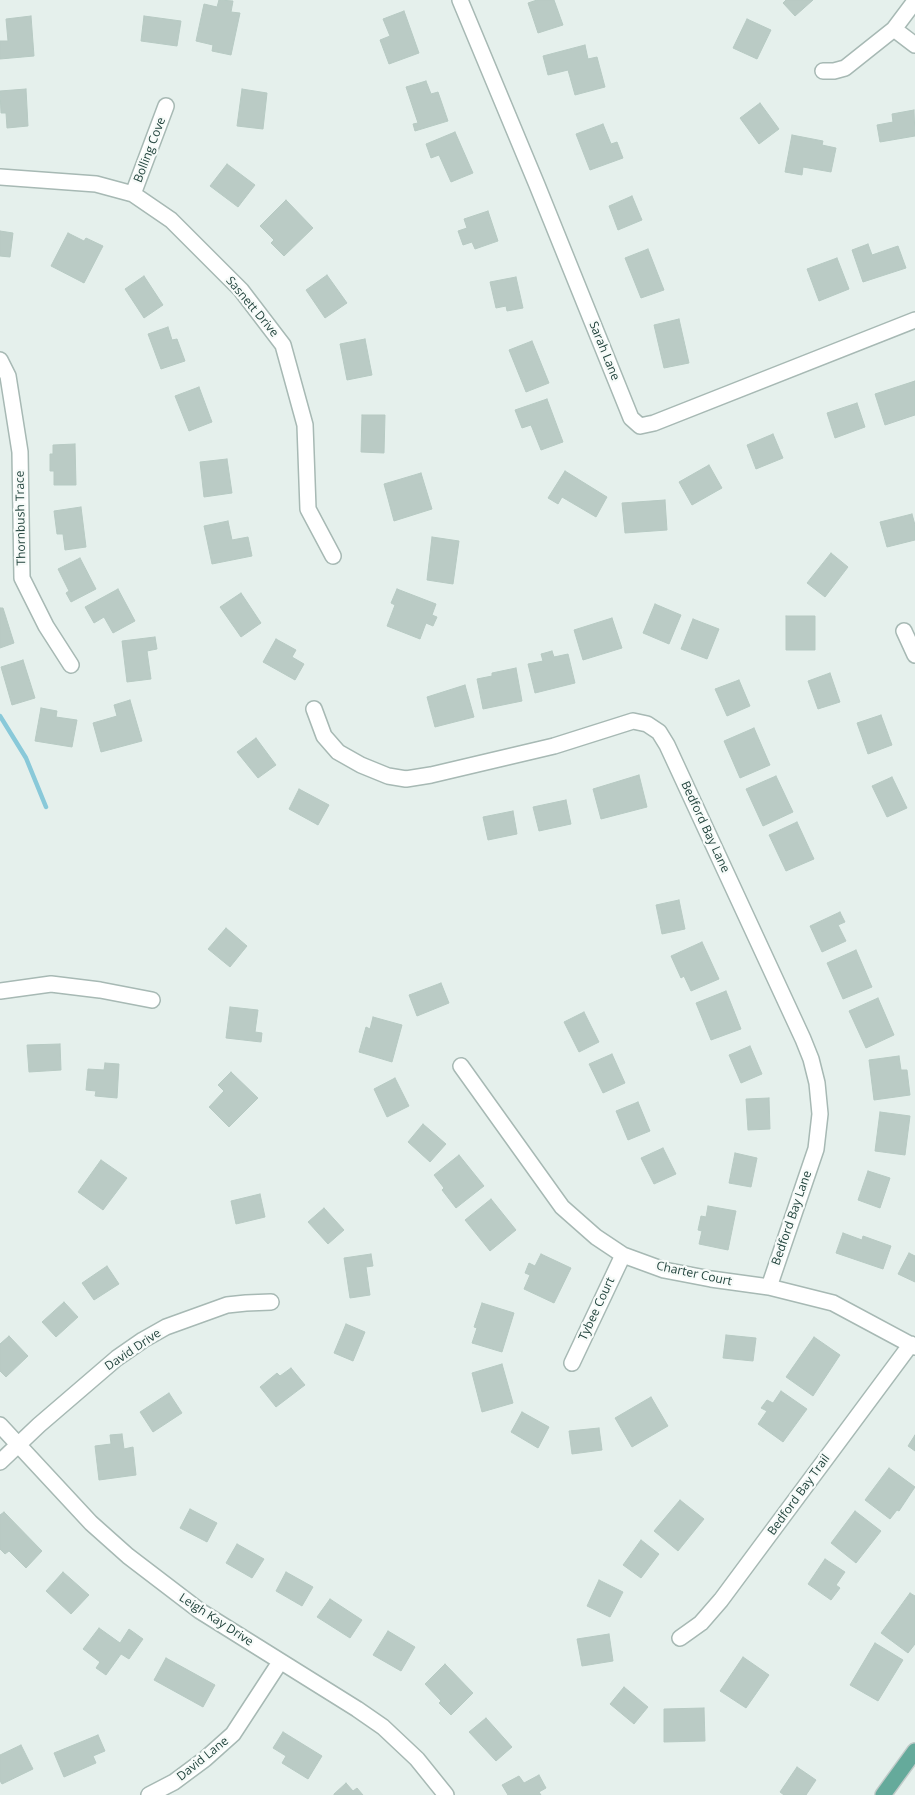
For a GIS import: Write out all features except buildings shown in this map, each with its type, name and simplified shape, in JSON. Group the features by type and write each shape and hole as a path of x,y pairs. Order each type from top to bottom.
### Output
{"main road":[{"path":"883,1795 915,1751"}],"street":[{"name":"Sarah Lane","path":"460,0 631,418 640,426 654,423 915,320"},
{"path":"822,71 834,71 845,68 894,29 915,1"},
{"path":"894,29 915,45"},
{"name":"Bolling Cove","path":"133,194 166,106"},
{"name":"Sasnett Drive","path":"0,177 96,184 133,194 171,220 241,290 283,345 305,425 308,509 333,556"},
{"name":"Thornbush Trace","path":"0,360 8,376 20,452 22,578 46,626 71,666"},
{"path":"904,631 915,655"},
{"name":"Bedford Bay Lane","path":"314,709 324,736 338,752 360,765 388,776 406,778 431,775 554,746 633,721 647,724 659,732 668,745 799,1030 818,1083 820,1114 816,1149 769,1287"},
{"path":"0,991 51,984 100,990 152,1000"},
{"name":"Charter Court","path":"461,1066 562,1207 596,1237 623,1254 664,1270 769,1287 833,1303 913,1345"},
{"name":"Tybee Court","path":"572,1363 623,1254"},
{"name":"David Drive","path":"0,1462 39,1425 110,1364 143,1340 166,1327 227,1305 271,1302"},
{"name":"Bedford Bay Trail","path":"680,1638 701,1623 721,1600 913,1345"},
{"name":"Leigh Kay Drive","path":"0,1425 91,1523 128,1556 200,1611 383,1727 418,1759 446,1795"},
{"name":"David Lane","path":"149,1795 174,1782 205,1759 233,1734 280,1662"}],"waterway":[{"path":"0,716 26,758 46,807"}]}
